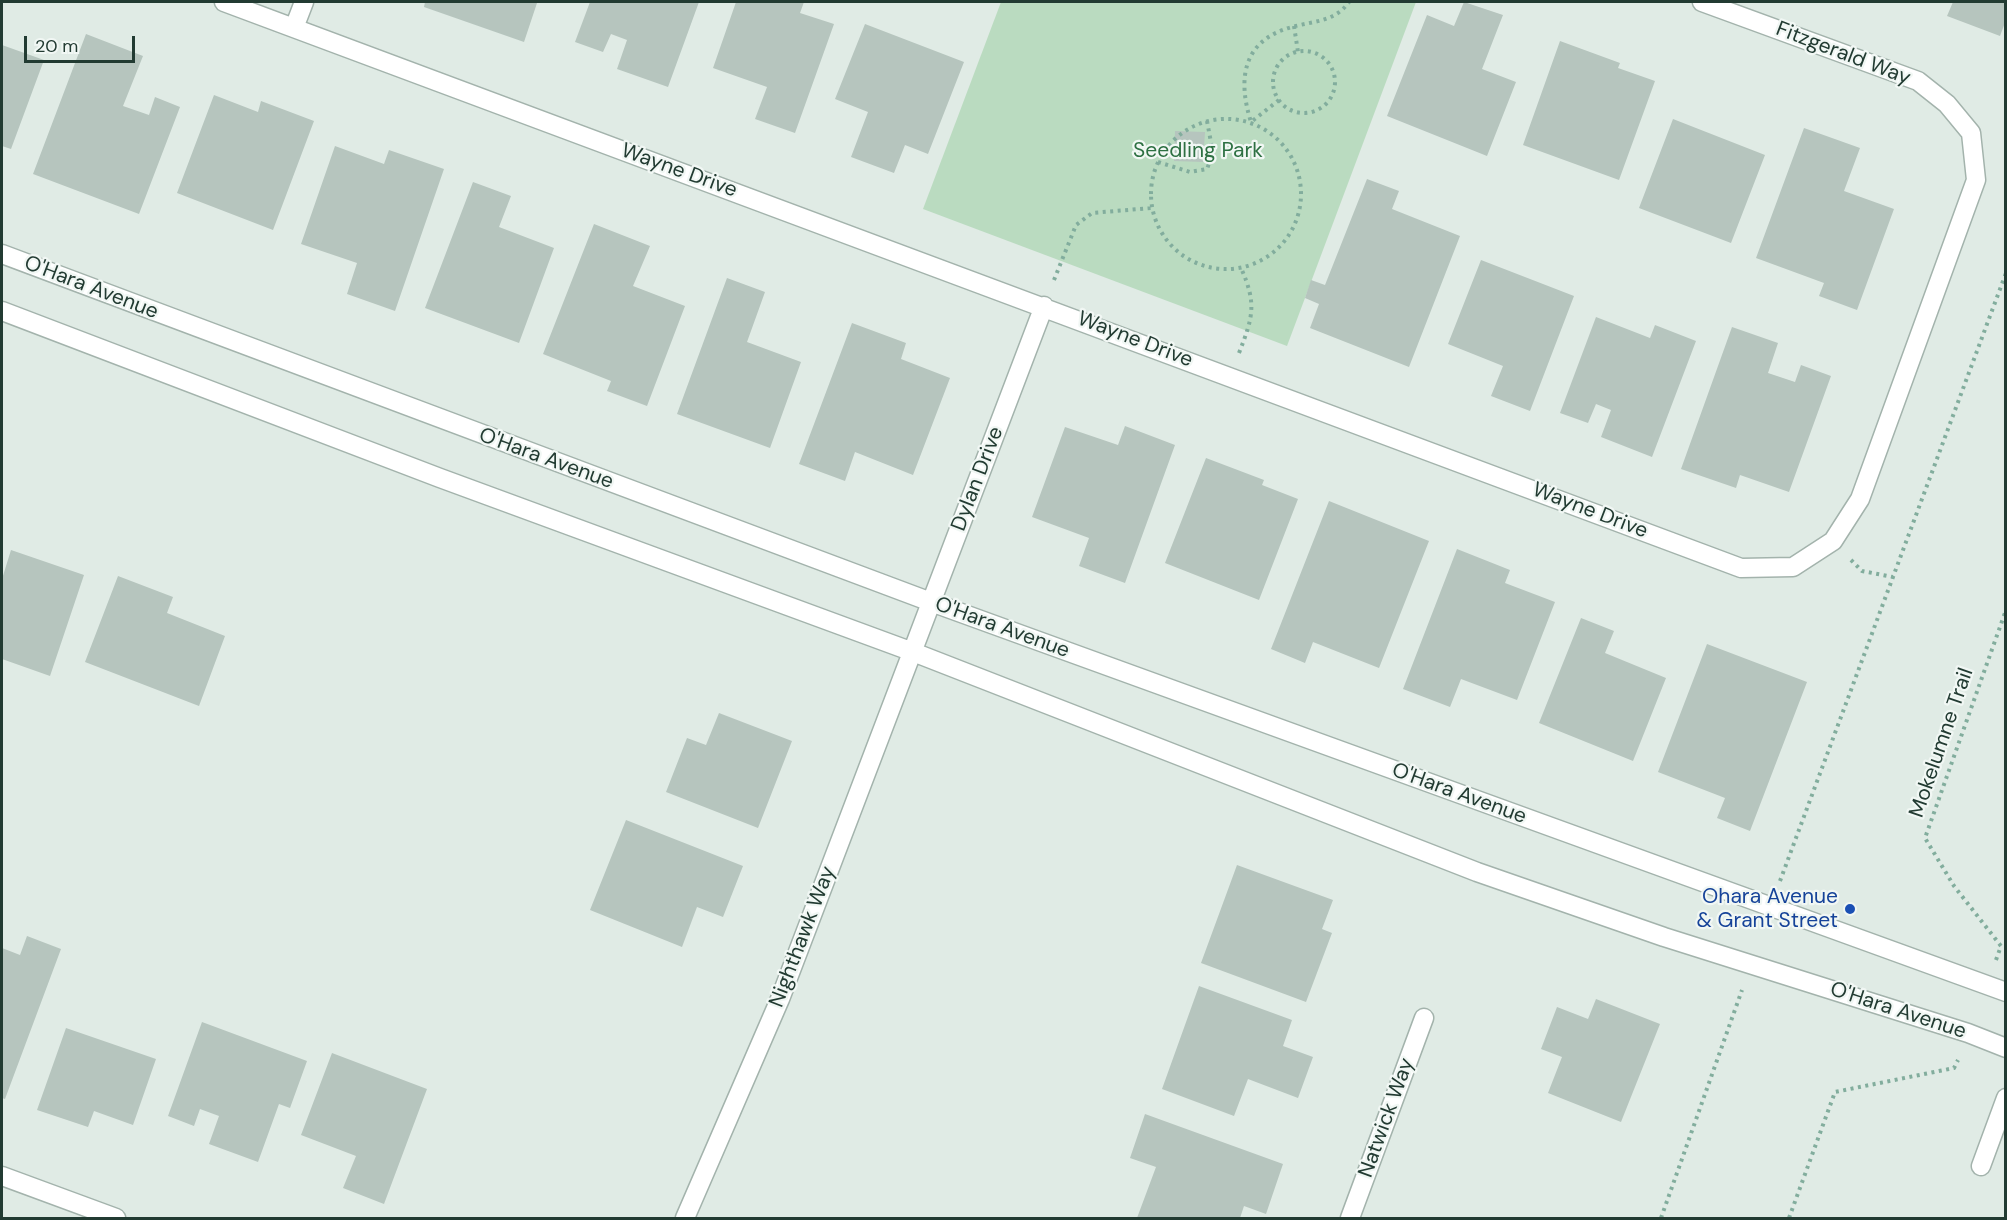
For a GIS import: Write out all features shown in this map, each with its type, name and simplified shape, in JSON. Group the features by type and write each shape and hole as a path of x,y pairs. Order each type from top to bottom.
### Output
{"street":[{"name":"Wayne Drive","path":"224,2 1044,306 1741,568 1793,567 1833,541 1860,499 1920,334"},
{"path":"294,28 304,2"},
{"name":"Fitzgerald Way","path":"1702,2 1918,81 1947,104 1971,133 1976,180 1920,334"},
{"name":"O'Hara Avenue","path":"2,254 931,602 2006,992"},
{"name":"Dylan Drive","path":"913,652 1044,306"},
{"name":"O'Hara Avenue","path":"2,311 440,478 913,652 1477,872 1751,965 1968,1033 2006,1048"},
{"name":"Nighthawk Way","path":"685,1218 780,999 913,652"},
{"name":"Natwick Way","path":"1350,1218 1424,1018"},
{"path":"1981,1166 2006,1098"},
{"path":"2,1176 116,1218"}],"path":[{"path":"1251,122 1244,100 1247,63 1258,44 1272,34 1294,26 1315,24 1332,16 1349,2"},
{"path":"1294,26 1298,51"},
{"path":"1298,51 1314,53 1328,62 1334,76 1333,92 1324,105 1310,112 1294,111 1279,100 1274,88 1275,72 1284,59 1298,51"},
{"path":"1251,122 1279,100"},
{"path":"1231,118 1251,122 1268,131 1283,144 1294,160 1300,179 1302,199 1298,218 1289,236 1275,251 1259,261 1241,268 1221,269 1202,266 1169,244 1158,227 1152,208 1151,189 1158,162 1177,136 1207,121 1231,118"},
{"path":"1158,162 1190,172 1207,169 1213,153 1207,121"},
{"path":"1044,306 1076,225 1092,213 1152,208"},
{"path":"1230,376 1253,311 1251,290 1241,268"},
{"path":"1770,907 2006,273"},
{"path":"1833,541 1862,571 1893,577"},
{"name":"Mokelumne Trail","path":"1986,985 2001,946 1954,886 1925,838 2006,610"},
{"path":"1661,1218 1751,965"},
{"path":"1789,1218 1835,1092 1954,1068 1968,1033"}],"green space":[{"name":"Seedling Park","path":"1001,2 1416,2 1287,346 923,209"}],"building":[{"path":"425,2 537,3 524,42 424,7"},
{"path":"590,2 699,2 668,87 617,69 627,40 611,34 603,52 575,42"},
{"path":"736,2 804,2 800,13 834,24 795,133 755,119 767,87 713,68"},
{"path":"1464,2 1503,15 1482,69 1516,82 1487,156 1387,116 1427,15 1454,26"},
{"path":"1953,2 2006,2 2006,20 2000,36 1947,16"},
{"path":"865,24 964,62 928,154 905,145 894,173 851,157 868,112 835,99"},
{"path":"86,34 143,56 123,106 149,115 155,97 180,107 139,214 33,174"},
{"path":"1560,41 1620,63 1618,68 1655,81 1619,180 1523,145"},
{"path":"2,45 44,60 11,149 2,146"},
{"path":"214,95 258,112 261,101 314,121 273,230 177,193"},
{"path":"1673,119 1765,155 1731,243 1639,208"},
{"path":"1804,128 1860,148 1844,191 1894,209 1857,310 1819,296 1824,283 1756,258"},
{"path":"1175,131 1205,132 1203,162 1174,161"},
{"path":"335,146 384,164 389,150 444,169 395,311 347,294 357,263 301,244"},
{"path":"1367,179 1399,191 1392,209 1460,236 1409,367 1310,328 1319,304 1305,298 1311,280 1325,285"},
{"path":"473,182 511,196 499,227 554,248 519,343 425,308"},
{"path":"594,224 650,246 633,286 685,306 647,406 607,391 611,381 543,354"},
{"path":"1481,260 1574,296 1530,411 1491,396 1503,366 1448,344"},
{"path":"727,278 765,292 747,342 801,362 770,448 677,414"},
{"path":"1596,317 1650,338 1655,325 1696,341 1652,457 1601,437 1611,410 1596,404 1588,423 1560,413"},
{"path":"852,323 906,343 901,359 950,378 913,475 855,452 845,481 799,464"},
{"path":"1732,327 1778,343 1768,373 1795,382 1801,365 1831,376 1789,492 1740,475 1736,488 1681,469"},
{"path":"1125,426 1175,445 1125,583 1079,566 1089,538 1032,517 1065,427 1118,445"},
{"path":"1206,458 1264,480 1262,485 1298,499 1259,600 1165,563"},
{"path":"1329,501 1429,541 1379,668 1313,642 1305,663 1271,649"},
{"path":"1457,549 1510,570 1505,583 1555,602 1517,700 1461,679 1450,707 1403,689"},
{"path":"11,550 84,575 50,676 2,659 2,579"},
{"path":"118,576 173,597 167,613 225,636 199,706 85,662"},
{"path":"1581,618 1614,631 1605,653 1666,678 1633,761 1539,723"},
{"path":"1707,644 1807,682 1750,831 1717,818 1725,798 1658,772"},
{"path":"719,713 792,741 758,828 666,792 687,738 706,745"},
{"path":"626,820 743,866 723,917 697,907 682,947 590,910"},
{"path":"1237,865 1333,900 1322,929 1332,933 1306,1002 1201,963"},
{"path":"27,936 61,949 5,1099 2,1098 2,948 20,955"},
{"path":"1199,986 1292,1020 1283,1046 1313,1057 1298,1098 1248,1079 1234,1116 1162,1089"},
{"path":"1596,999 1660,1024 1621,1122 1548,1093 1562,1057 1541,1049 1557,1007 1588,1019"},
{"path":"202,1022 307,1061 290,1108 279,1104 258,1162 209,1144 219,1116 200,1109 194,1126 168,1116"},
{"path":"66,1028 156,1059 133,1125 94,1111 88,1127 37,1110"},
{"path":"332,1053 427,1089 384,1204 343,1188 356,1156 301,1135"},
{"path":"1145,1114 1283,1164 1266,1214 1244,1206 1240,1218 1137,1218 1156,1167 1130,1158"}],"place":[{"name":"Ohara Avenue & Grant Street","path":"1850,909"}]}
